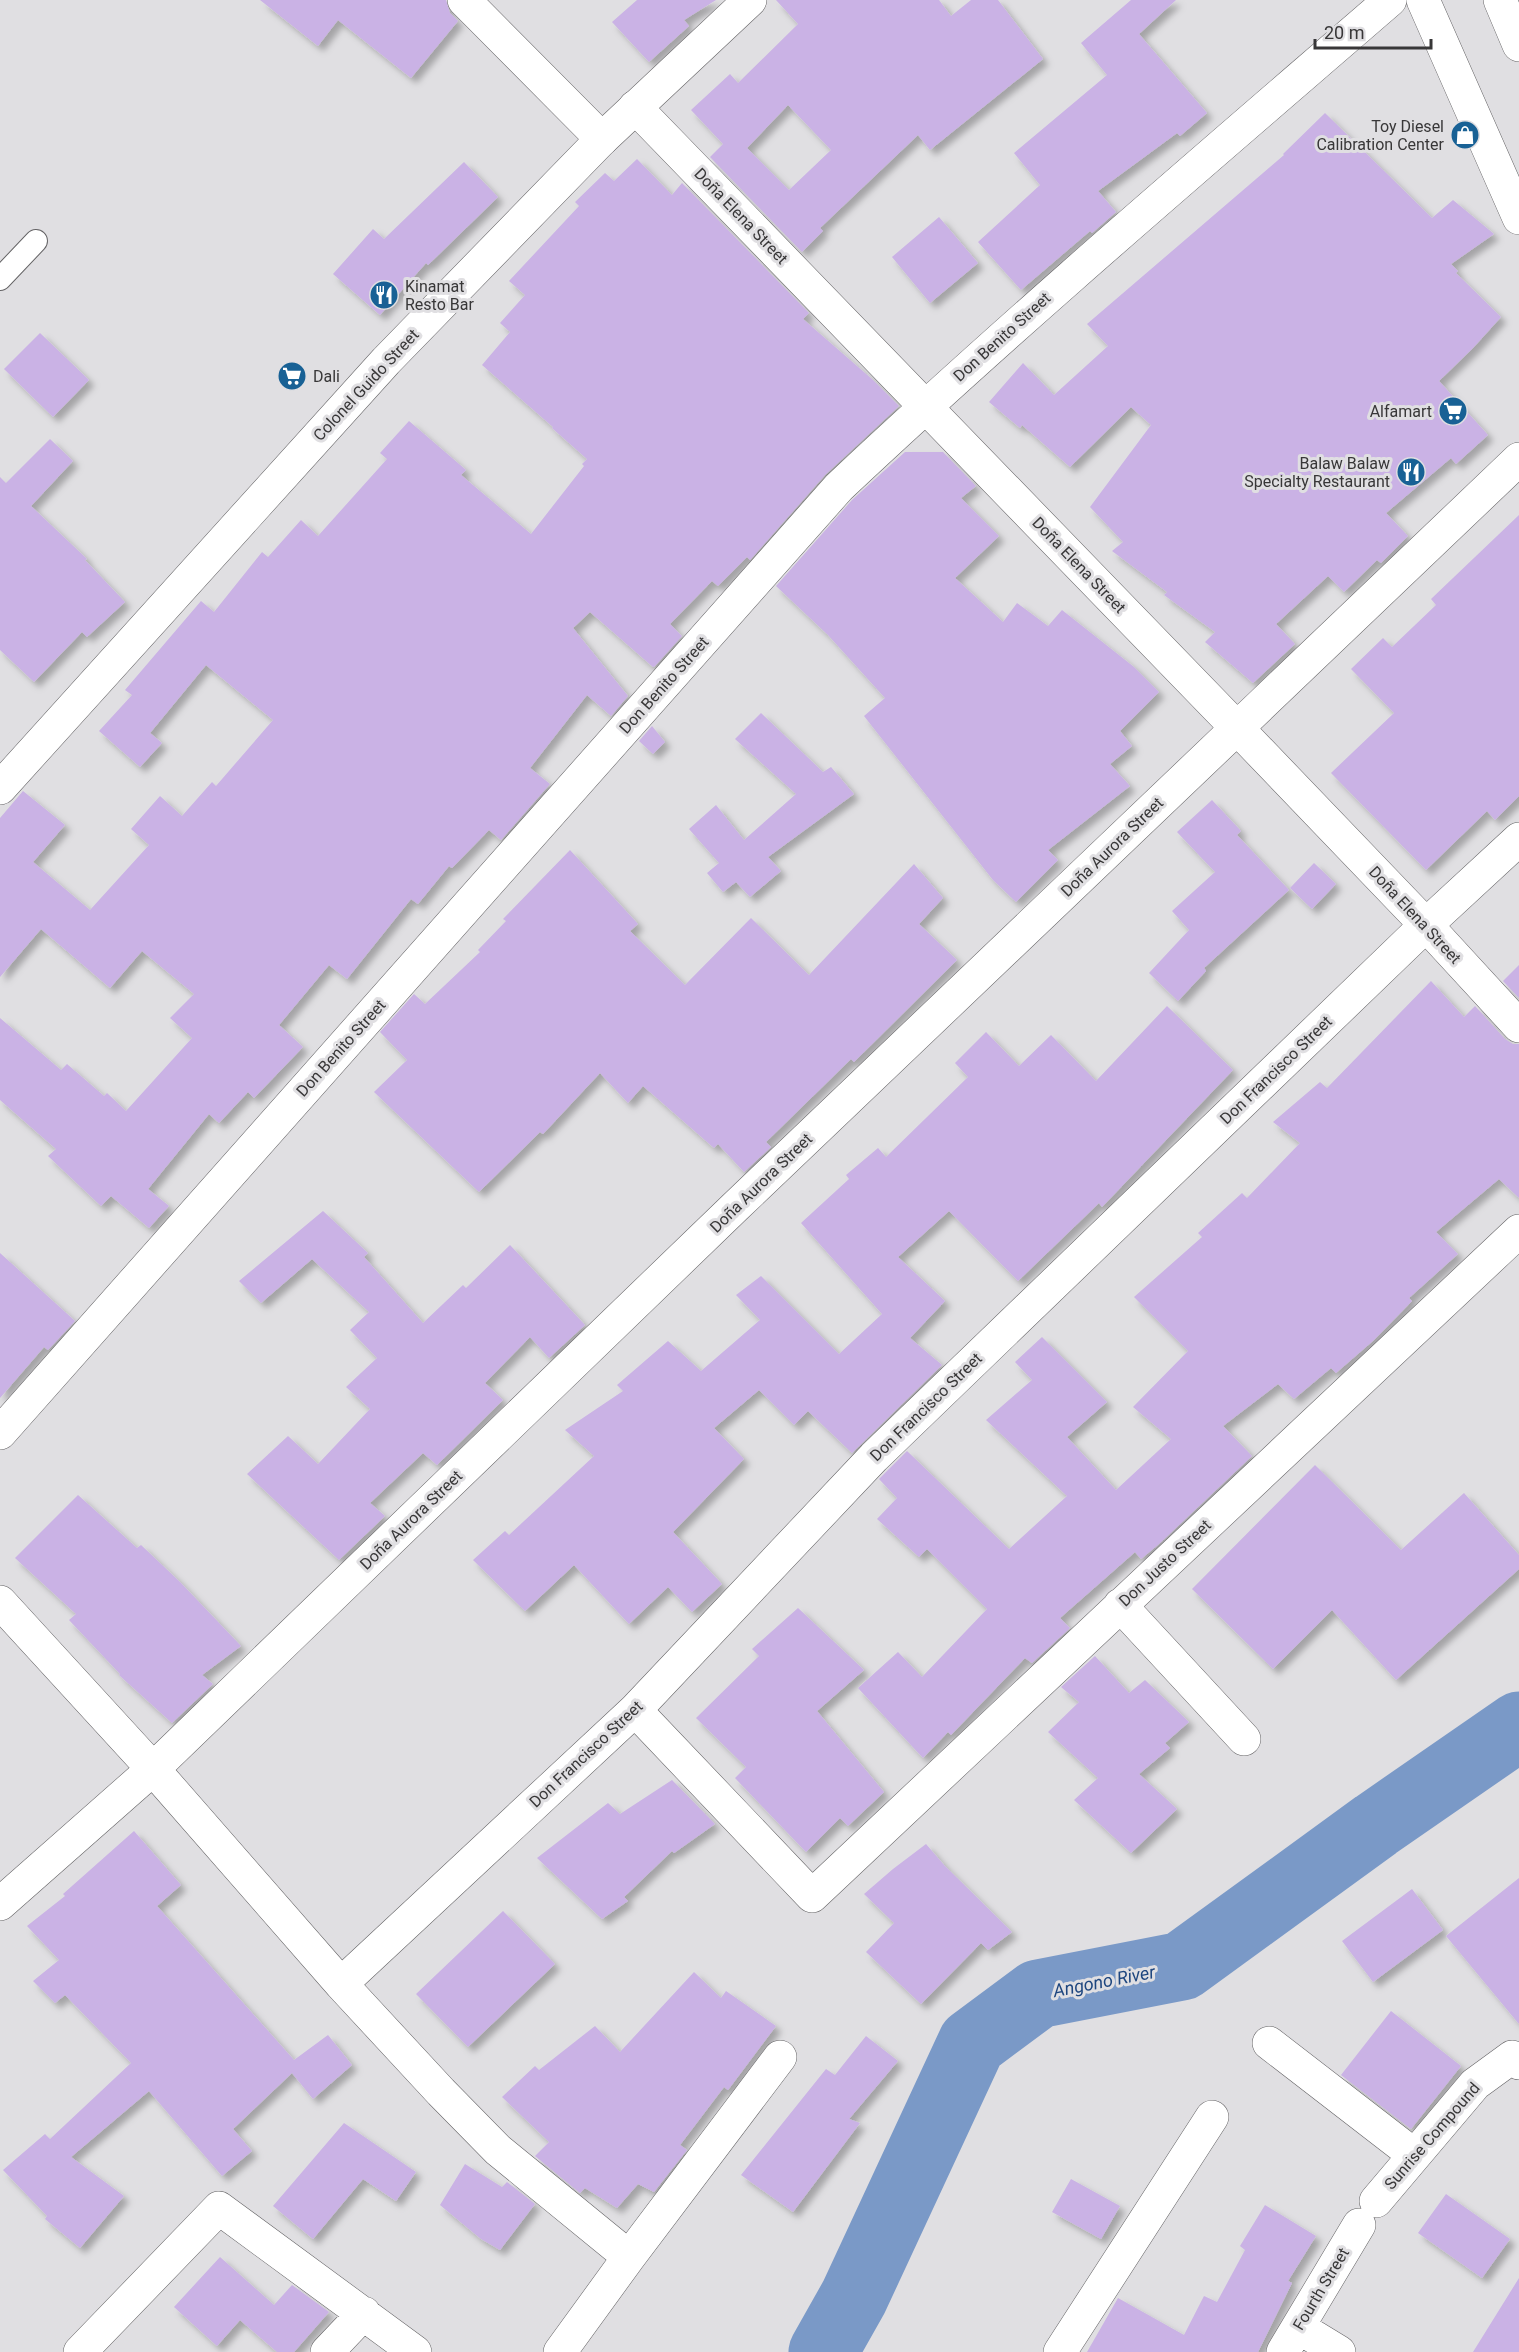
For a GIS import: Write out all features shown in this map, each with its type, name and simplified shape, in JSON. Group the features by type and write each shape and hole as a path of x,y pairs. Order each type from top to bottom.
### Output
{"street":[{"path":"464,0 602,139"},
{"name":"Colonel Guido Street","path":"0,788 386,361 602,139 750,0"},
{"name":"Don Benito Street","path":"0,1433 839,487 925,406 1080,268 1390,0"},
{"path":"1423,0 1519,218"},
{"path":"1500,0 1519,45"},
{"name":"Doña Elena Street","path":"635,107 1237,728 1426,925 1519,1026"},
{"name":"Doña Aurora Street","path":"0,1904 153,1769 735,1207 1519,459"},
{"name":"Don Francisco Street","path":"341,1984 635,1710 874,1458 1426,925 1519,839"},
{"name":"Don Justo Street","path":"635,1710 812,1896 1519,1231"},
{"path":"0,1602 153,1769 341,1984 498,2150 628,2257"},
{"path":"1120,1605 1244,1740"},
{"path":"1269,2043 1414,2155"},
{"path":"560,2352 628,2257 780,2057"},
{"name":"Sunrise Compound","path":"1367,2213 1474,2084 1512,2057 1519,2063"},
{"path":"1060,2352 1212,2116"},
{"path":"80,2352 219,2208 415,2352"},
{"name":"Fourth Street","path":"1291,2339 1367,2213"},
{"path":"327,2352 364,2313"},
{"path":"1291,2339 1339,2352"}],"lane":[{"path":"0,279 36,241"}],"building":[{"path":"260,0 446,0 450,13 458,21 411,78 338,20 318,46"},
{"path":"637,0 716,0 684,20 689,26 649,62 612,22"},
{"path":"776,0 939,0 951,16 971,0 998,0 1043,59 930,150 918,135 820,228 823,231 802,252 710,157 723,144 691,110 730,74 738,83 798,24","holes":["788,105 831,150 789,190 747,148"]},
{"path":"1131,0 1176,0 1139,34 1207,113 1180,136 1177,133 1098,191 1116,212 1092,233 1090,231 1021,290 978,242 1040,185 1014,153 1107,75 1081,43"},
{"path":"1325,113 1432,218 1453,200 1494,234 1451,264 1458,271 1456,273 1501,317 1439,381 1488,435 1456,464 1451,458 1386,513 1408,536 1381,563 1377,560 1344,592 1328,576 1276,624 1295,644 1253,683 1205,642 1215,632 1164,595 1167,592 1112,551 1123,542 1090,507 1151,425 1131,407 1070,467 1022,425 1020,428 989,402 1023,363 1054,395 1108,346 1087,324 1284,155"},
{"path":"637,159 672,195 682,183 809,313 803,319 873,380 899,406 825,475 750,560 747,557 718,586 712,581 670,624 682,636 655,666 653,667 590,612 573,628 628,696 611,716 587,695 530,768 550,784 501,840 489,830 452,868 449,866 418,904 411,899 347,979 329,965 279,1025 303,1047 254,1098 248,1092 219,1123 209,1114 148,1189 169,1206 149,1228 111,1196 101,1206 48,1156 56,1149 0,1100 0,1018 61,1070 67,1064 104,1096 107,1093 126,1111 192,1038 170,1018 194,994 142,951 110,988 41,929 0,977 0,818 23,791 65,825 33,862 90,910 149,845 131,829 160,796 182,816 212,782 216,786 273,720 206,665 150,733 162,743 140,767 99,731 132,695 125,690 201,601 214,612 262,552 268,557 301,520 318,536 387,459 380,453 409,421 466,470 461,475 531,534 587,459 482,365 510,332 500,323 525,295 509,281 579,206 575,202 605,173 614,181"},
{"path":"464,162 498,197 428,265 426,263 380,315 333,274 373,229 384,239"},
{"path":"939,217 978,263 930,303 892,257"},
{"path":"40,333 89,380 53,417 4,369"},
{"path":"50,439 73,461 31,506 87,559 85,560 125,602 87,637 82,632 34,682 0,650 0,477 6,483"},
{"path":"905,452 943,452 976,486 961,498 999,536 955,578 1003,622 1017,603 1048,626 1062,610 1134,667 1159,692 1120,731 1132,746 1110,764 1130,786 1048,850 1058,860 1016,902 993,880 864,716 885,698 828,635 776,586 852,500"},
{"path":"1519,515 1519,796 1495,820 1487,811 1426,870 1331,773 1394,713 1351,669 1383,638 1392,647 1436,605 1431,599"},
{"path":"761,713 823,772 831,767 854,794 768,857 781,871 750,897 736,882 723,892 707,873 719,863 689,829 716,805 744,840 796,794 735,739"},
{"path":"652,726 665,742 653,754 639,741"},
{"path":"1212,800 1241,831 1237,835 1289,890 1204,968 1206,971 1178,1001 1149,973 1189,930 1172,911 1215,872 1177,832"},
{"path":"570,850 638,924 630,931 685,985 751,918 809,975 914,864 943,898 919,924 957,960 854,1062 851,1059 766,1142 771,1147 744,1172 718,1144 714,1148 643,1086 628,1103 600,1073 543,1134 540,1132 479,1192 374,1092 407,1060 380,1032 414,994 425,1004 480,952 478,950 506,921 503,919"},
{"path":"1314,863 1336,884 1312,909 1290,888"},
{"path":"1519,965 1519,998 1503,981"},
{"path":"1431,981 1464,1017 1475,1006 1505,1039 1513,1044 1519,1044 1519,1198 1499,1179 1436,1232 1458,1254 1409,1298 1412,1301 1374,1340 1336,1373 1331,1368 1294,1399 1278,1384 1223,1426 1252,1456 1159,1544 1141,1559 1135,1552 1060,1618 1070,1628 1032,1663 1025,1658 951,1735 948,1732 923,1758 858,1688 898,1652 922,1677 987,1609 927,1549 919,1557 877,1519 897,1498 879,1479 907,1451 1009,1549 1067,1496 986,1420 1032,1380 1015,1362 1042,1337 1107,1402 1067,1437 1116,1490 1171,1439 1133,1407 1188,1351 1134,1297 1202,1237 1198,1233 1242,1193 1247,1198 1300,1143 1273,1122 1320,1082 1327,1088"},
{"path":"1167,1006 1233,1070 1102,1207 1099,1203 1018,1281 949,1211 898,1257 945,1301 910,1338 942,1365 852,1453 808,1411 794,1425 759,1390 714,1428 744,1459 673,1532 722,1584 692,1612 668,1587 629,1624 574,1565 525,1611 473,1560 505,1531 509,1535 594,1456 565,1430 623,1391 617,1385 668,1341 701,1371 760,1320 736,1295 761,1276 839,1354 882,1314 801,1223 849,1179 846,1175 878,1148 886,1157 968,1077 955,1063 986,1032 1019,1066 1051,1035 1096,1081"},
{"path":"323,1211 368,1253 364,1257 423,1323 463,1285 466,1288 510,1245 585,1325 549,1358 530,1337 485,1383 503,1400 437,1465 423,1453 370,1503 385,1516 339,1560 247,1474 288,1436 318,1464 370,1409 346,1387 377,1358 350,1330 369,1312 312,1259 261,1303 239,1281"},
{"path":"0,1253 75,1321 48,1350 44,1347 0,1398"},
{"path":"1315,1465 1401,1550 1464,1493 1519,1555 1519,1569 1396,1680 1332,1610 1273,1669 1192,1589"},
{"path":"78,1495 137,1548 141,1545 241,1646 202,1675 213,1684 172,1723 119,1675 69,1620 76,1614 15,1558"},
{"path":"798,1608 864,1670 817,1711 884,1792 848,1826 840,1818 806,1852 735,1778 746,1767 696,1718 759,1656 752,1649"},
{"path":"1095,1656 1129,1693 1145,1680 1189,1722 1165,1743 1170,1748 1139,1774 1177,1809 1131,1853 1074,1800 1098,1778 1048,1732 1079,1702 1061,1687"},
{"path":"672,1780 715,1824 674,1853 672,1851 624,1897 628,1901 602,1919 537,1858 608,1803 620,1814"},
{"path":"134,1831 181,1885 157,1906 294,2060 328,2035 352,2065 313,2099 292,2073 233,2129 252,2151 222,2176 149,2091 71,2157 124,2196 80,2248 45,2219 47,2216 3,2170 45,2134 50,2139 131,2063 65,1995 55,2003 33,1981 59,1960 27,1926 65,1896 63,1894"},
{"path":"926,1844 944,1865 1012,1932 988,1950 981,1943 921,2004 866,1952 894,1923 864,1894"},
{"path":"1519,1878 1519,2024 1446,1936"},
{"path":"1412,1889 1443,1930 1373,1982 1342,1941"},
{"path":"503,1911 555,1964 468,2047 416,1994"},
{"path":"694,1972 721,1998 726,1991 776,2026 728,2090 724,2087 680,2145 687,2150 654,2192 638,2184 617,2208 585,2188 580,2193 535,2156 549,2142 502,2097 535,2066 539,2070 595,2026 620,2052"},
{"path":"1391,2011 1461,2066 1411,2129 1341,2075"},
{"path":"866,2036 898,2061 849,2119 860,2123 793,2212 741,2175 826,2069 835,2075"},
{"path":"344,2123 416,2172 396,2201 363,2179 313,2239 273,2206"},
{"path":"465,2164 502,2187 507,2182 535,2204 500,2250 481,2239 440,2205"},
{"path":"1071,2179 1120,2206 1101,2239 1052,2212"},
{"path":"1446,2194 1510,2239 1482,2278 1418,2233"},
{"path":"1265,2205 1316,2236 1288,2281 1292,2283 1258,2352 1087,2352 1118,2298 1184,2335 1204,2296 1217,2302 1245,2250 1240,2246"},
{"path":"220,2257 274,2305 292,2285 329,2312 294,2352 277,2352 240,2320 217,2346 174,2307"},
{"path":"1519,2278 1519,2352 1473,2352"}],"waterway":[{"name":"Angono River","path":"823,2352 854,2297 972,2043 1038,1994 1182,1966 1376,1825 1519,1726"}],"place":[{"name":"Toy Diesel Calibration Center","path":"1465,135"},
{"name":"Kinamat Resto Bar","path":"384,295"},
{"name":"Dali","path":"292,376"},
{"name":"Alfamart","path":"1453,411"},
{"name":"Balaw Balaw Specialty Restaurant","path":"1411,472"}]}
